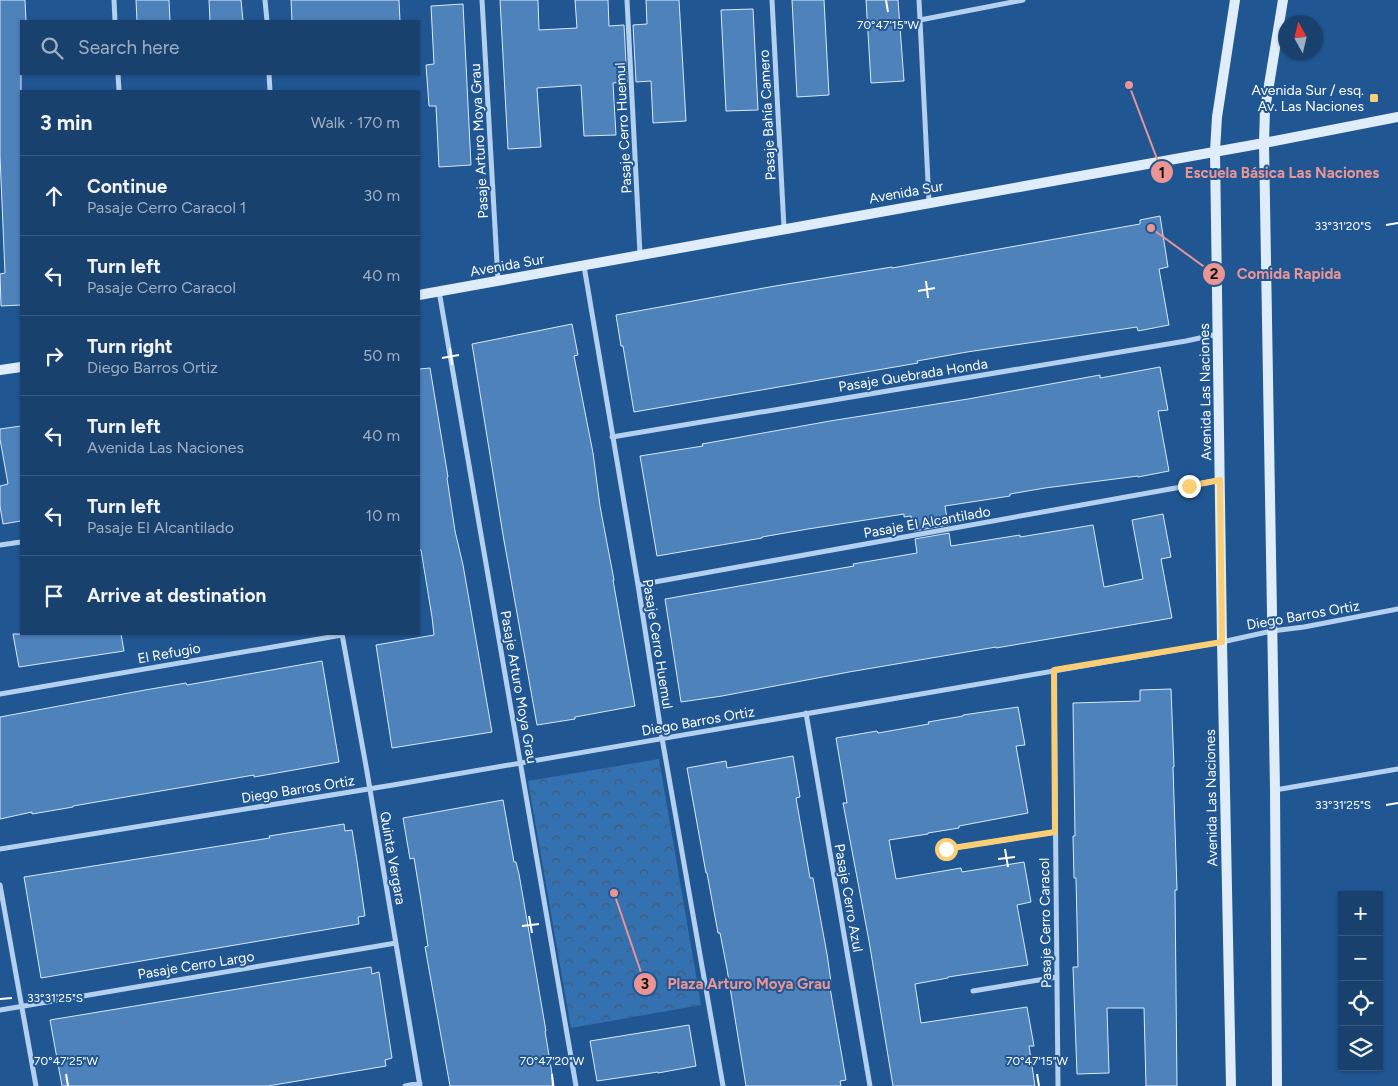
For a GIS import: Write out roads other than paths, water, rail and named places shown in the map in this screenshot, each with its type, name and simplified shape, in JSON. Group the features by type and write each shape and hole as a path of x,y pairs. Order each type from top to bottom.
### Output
{"street":[{"path":"114,0 116,20"},
{"path":"265,0 266,20"},
{"name":"Pasaje Arturo Moya Grau","path":"482,0 498,280"},
{"name":"Pasaje Cerro Huemul","path":"627,0 640,254"},
{"name":"Pasaje Bahía Camero","path":"772,0 784,228"},
{"path":"918,0 929,202"},
{"path":"920,20 1023,0"},
{"name":"Avenida Las Naciones","path":"1231,1086 1215,151 1217,116 1236,0"},
{"path":"1277,1086 1275,790 1264,142 1265,109 1283,0"},
{"path":"118,75 120,90"},
{"path":"269,75 270,90"},
{"name":"Avenida Sur","path":"420,295 1398,117"},
{"name":"Pasaje Cerro Huemul","path":"584,265 662,738 723,1086"},
{"name":"Pasaje Arturo Moya Grau","path":"440,291 576,1086"},
{"name":"Pasaje Quebrada Honda","path":"612,437 1186,341 1218,334"},
{"path":"0,370 20,367"},
{"name":"Pasaje El Alcantilado","path":"638,585 1220,480"},
{"path":"0,545 20,542"},
{"name":"Diego Barros Ortiz","path":"0,849 370,789 1222,642 1272,631 1304,627 1398,609"},
{"name":"El Refugio","path":"0,694 336,635"},
{"name":"Quinta Vergara","path":"342,635 420,1085"},
{"name":"Pasaje Cerro Caracol","path":"1054,670 1058,1086"},
{"name":"Pasaje Cerro Azul","path":"806,713 870,1086"},
{"path":"1275,790 1398,769"},
{"path":"946,849 1055,832"},
{"path":"0,885 36,1086"},
{"name":"Pasaje Cerro Largo","path":"0,1010 396,943"},
{"path":"973,991 1057,977"},
{"path":"405,1086 420,1085"}],"place":[{"name":"Escuela Básica Las Naciones","path":"1129,85"},
{"name":"Avenida Sur / esq. Av. Las Naciones","path":"1374,98"},
{"name":"Comida Rapida","path":"1151,228"},
{"name":"Plaza Arturo Moya Grau","path":"614,893"}]}
